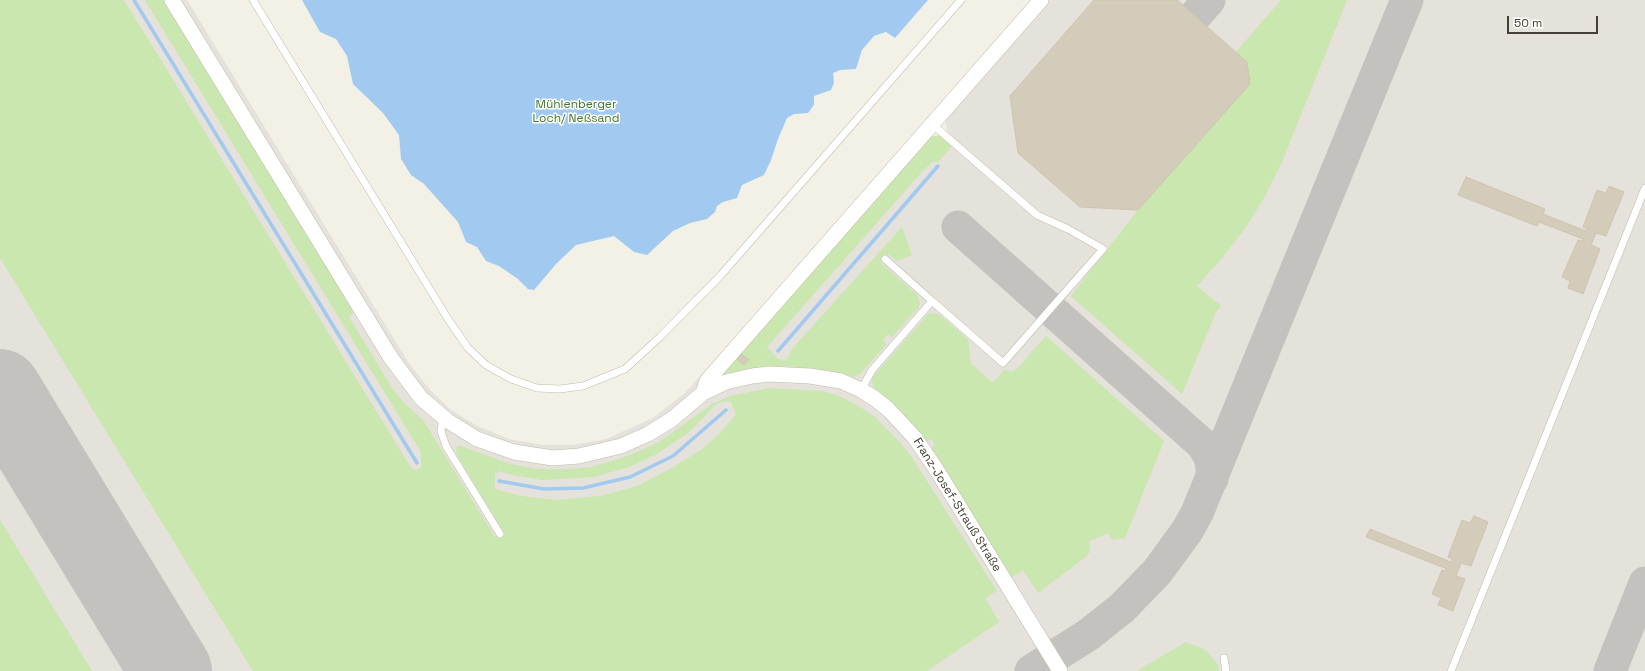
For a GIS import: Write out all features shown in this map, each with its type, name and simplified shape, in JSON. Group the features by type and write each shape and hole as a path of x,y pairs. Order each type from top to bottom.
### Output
{"street":[{"path":"172,0 391,358 421,398 463,432 504,450 534,456 569,457 609,450 634,441 671,420 703,393 708,381 720,366 1041,0"},
{"name":"Franz-Josef-Strauß Straße","path":"703,393 726,382 752,376 769,374 828,377 861,390 888,409 908,429 924,449 1060,671"}],"lane":[{"path":"253,0 448,319 468,348 486,366 511,379 537,388 560,389 583,386 625,369 660,337 721,275 961,0"},
{"path":"885,259 1003,363 1102,249 1068,229 1037,215 932,124"},
{"path":"1451,671 1645,188"},
{"path":"861,390 872,370 932,301"},
{"path":"443,417 442,431 446,446 500,534"},
{"path":"1224,658 1226,671"}],"shaded area":[{"path":"0,0 187,0 408,362 429,389 451,410 477,426 509,439 542,445 573,445 606,439 653,418 685,393 732,340 738,346 940,138 947,130 945,119 1050,0 1645,0 1645,671 0,671"}],"green space":[{"path":"0,0 124,0 408,463 413,470 421,468 421,452 145,0 164,0 354,312 349,317 392,388 405,404 423,420 495,537 503,531 457,455 456,450 458,445 510,464 539,469 591,467 637,452 659,442 712,404 730,396 770,388 822,391 839,396 857,405 876,418 911,456 997,591 985,598 999,622 927,671 253,671 0,258","holes":["725,401 731,402 736,415 719,434 702,449 672,468 637,486 601,496 555,500 521,496 495,489 495,474 500,471 512,475 542,480 594,477 629,467 655,455 688,433 716,404"]},
{"path":"1281,0 1347,0 1282,162 1265,196 1246,227 1222,258 1197,286 1221,306 1216,312 1182,394 1071,296 1138,210 1250,84 1247,62 1236,52"},
{"path":"940,135 952,146 938,162 932,162 920,174 767,347 777,358 782,361 787,359 792,349 902,227 912,255 897,261 888,254 881,263 917,295 920,304 892,337 888,334 883,340 886,345 860,374 854,377 832,371 786,366 760,367 718,376 929,137"},
{"path":"932,313 940,315 968,340 971,364 993,383 1005,369 1011,372 1017,369 1046,336 1164,441 1125,538 1112,540 1109,533 1089,541 1090,551 1087,556 1038,593 1023,570 1010,578 931,448 935,445 932,439 927,441 900,410 873,387 872,378 928,314"},
{"path":"0,520 92,671 0,671"},
{"path":"1186,642 1206,650 1218,665 1219,671 1137,671"}],"water":[{"name":"Mühlenberger Loch/ Neßsand","path":"302,0 928,0 895,38 886,32 874,36 862,50 856,69 840,70 833,73 834,83 831,90 814,96 814,105 808,113 794,114 787,118 764,175 742,185 737,198 723,202 717,206 715,212 707,219 690,223 673,231 647,255 634,252 614,236 576,245 557,263 534,290 528,289 518,279 499,266 486,261 477,247 466,242 458,222 424,184 411,175 401,159 399,135 383,113 353,84 347,56 336,39 320,32"}],"building":[{"path":"1094,0 1177,0 1247,62 1250,84 1138,210 1080,207 1018,153 1010,96"},
{"path":"1466,177 1545,209 1543,214 1586,231 1587,229 1583,227 1597,190 1606,193 1609,186 1624,192 1606,236 1596,233 1591,245 1600,249 1583,294 1568,288 1570,281 1562,277 1578,240 1582,241 1583,239 1539,222 1537,226 1458,195"},
{"path":"741,354 749,360 744,365 737,359"},
{"path":"1474,516 1488,522 1471,566 1461,563 1456,576 1465,579 1453,611 1438,605 1441,598 1432,594 1442,570 1446,571 1447,569 1366,537 1370,529 1451,562 1452,559 1448,557 1462,520 1470,523"}],"waterway":[{"path":"134,0 417,463"},
{"path":"778,351 938,166"},
{"path":"499,481 544,489 583,488 630,477 673,456 726,410"}],"taxiway":[{"path":"1165,50 1209,0"},
{"path":"1031,671 1088,635 1122,608 1157,572 1187,531 1197,513 1407,0"},
{"path":"958,227 1202,444 1209,455 1212,464 1212,479"},
{"path":"1610,671 1645,583"}],"runway":[{"path":"0,390 171,671"}]}
